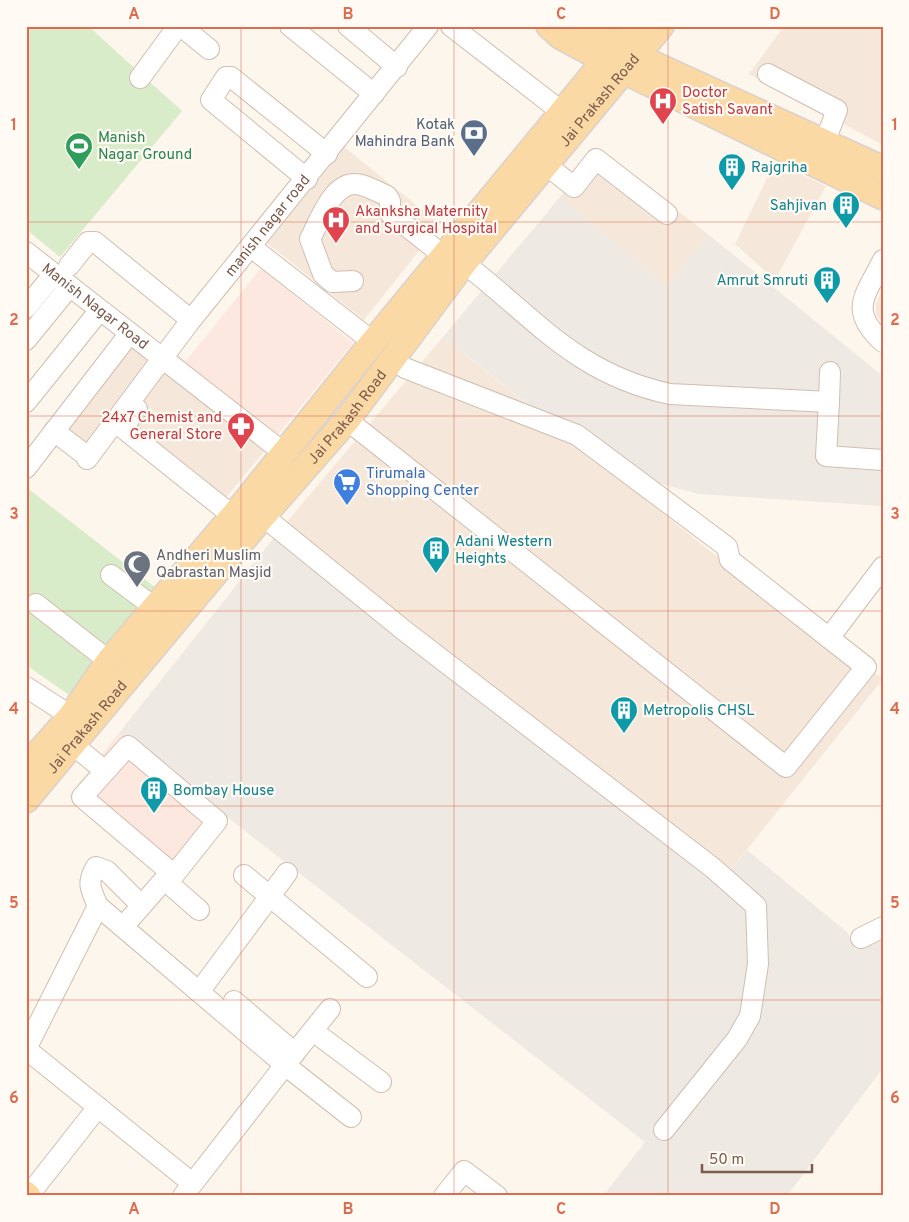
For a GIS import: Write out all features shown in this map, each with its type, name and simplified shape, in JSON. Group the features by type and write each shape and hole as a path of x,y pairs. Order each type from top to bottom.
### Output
{"main road":[{"path":"549,26 560,36 624,52 825,141 883,169"},
{"path":"581,26 883,197"},
{"name":"Jai Prakash Road","path":"26,767 74,730 109,661 154,607 247,512 347,420 454,259 562,112 624,52 661,26"},
{"name":"Jai Prakash Road","path":"26,800 74,730 247,512 284,453 373,342 545,164 624,52"}],"street":[{"path":"140,78 179,26 209,49"},
{"path":"290,26 374,94"},
{"path":"348,26 397,67"},
{"name":"manish nagar road","path":"162,365 191,320 251,247 302,175 397,67 428,26"},
{"path":"451,26 562,112"},
{"path":"768,74 838,110 825,141"},
{"path":"302,175 211,100 226,77 231,77 322,150"},
{"path":"545,164 574,187 596,159 667,214"},
{"path":"353,281 332,282 324,274 310,239 336,193 345,186 355,184 387,196 390,201 390,213 454,259 562,345 592,366 623,381 670,394 828,402"},
{"path":"26,340 64,275 88,242 95,242 191,320"},
{"name":"Manish Nagar Road","path":"251,247 373,342"},
{"name":"Manish Nagar Road","path":"27,255 64,275 100,310 130,333 162,365 284,453"},
{"path":"883,260 861,304 863,318 871,331 883,342"},
{"path":"26,308 64,275"},
{"path":"26,402 100,310"},
{"path":"26,468 130,333"},
{"path":"54,431 86,457 127,403 162,365"},
{"path":"162,365 124,428 247,512 406,632 713,868 756,906 758,964 750,1016 738,1039 664,1130"},
{"path":"347,420 786,767 874,668 829,638 730,560 727,547 577,436 405,368"},
{"path":"830,372 826,456 883,460"},
{"path":"829,638 883,567"},
{"path":"111,575 154,607"},
{"path":"36,604 109,661"},
{"path":"31,697 74,730 105,771"},
{"path":"128,746 217,821 174,875 82,797 105,771 128,746"},
{"path":"141,905 107,871 96,867 89,882 98,906 199,992 290,1059"},
{"path":"199,992 287,873"},
{"path":"244,875 367,978"},
{"path":"123,927 163,880 168,882 199,910"},
{"path":"98,906 26,1049 98,1108 188,1190 330,1009"},
{"path":"861,938 883,927"},
{"path":"234,1001 290,1059 351,1117"},
{"path":"313,1031 381,1082"},
{"path":"28,1195 98,1108"},
{"path":"444,1196 464,1170 496,1196"}],"shaded area":[{"path":"784,26 883,26 883,145 749,74"},
{"path":"344,147 440,224 364,320 267,243"},
{"path":"600,151 709,235 667,287 560,197"},
{"path":"775,162 826,186 775,280 735,244"},
{"path":"560,197 667,287 709,235 883,376 883,506 698,494 643,479 634,488 443,337"},
{"path":"261,268 353,343 276,437 185,362"},
{"path":"883,288 883,323 876,315 876,303"},
{"path":"120,334 158,364 84,458 46,429"},
{"path":"443,337 710,551 883,679 725,877 285,524"},
{"path":"177,354 276,437 214,512 115,430"},
{"path":"285,524 725,877 747,850 848,933 855,950 883,938 883,1068 787,1196 603,1196 645,1142 119,733"},
{"path":"119,733 226,816 173,882 69,795"}],"green space":[{"name":"Manish Nagar Ground","path":"26,26 88,26 182,111 60,257 26,229"},
{"path":"26,487 156,588 72,697 26,665"}],"place":[{"name":"Doctor Satish Savant","path":"663,125"},
{"name":"Kotak Mahindra Bank","path":"474,157"},
{"name":"Manish Nagar Ground","path":"79,170"},
{"name":"Rajgriha","path":"732,191"},
{"name":"Sahjivan","path":"846,229"},
{"name":"Akanksha Maternity and Surgical Hospital","path":"336,244"},
{"name":"Amrut Smruti","path":"827,304"},
{"name":"24x7 Chemist and General Store","path":"241,450"},
{"name":"Tirumala Shopping Center","path":"347,506"},
{"name":"Adani Western Heights","path":"436,574"},
{"name":"Andheri Muslim Qabrastan Masjid","path":"137,588"},
{"name":"Metropolis CHSL","path":"624,734"},
{"name":"Bombay House","path":"154,814"}]}
